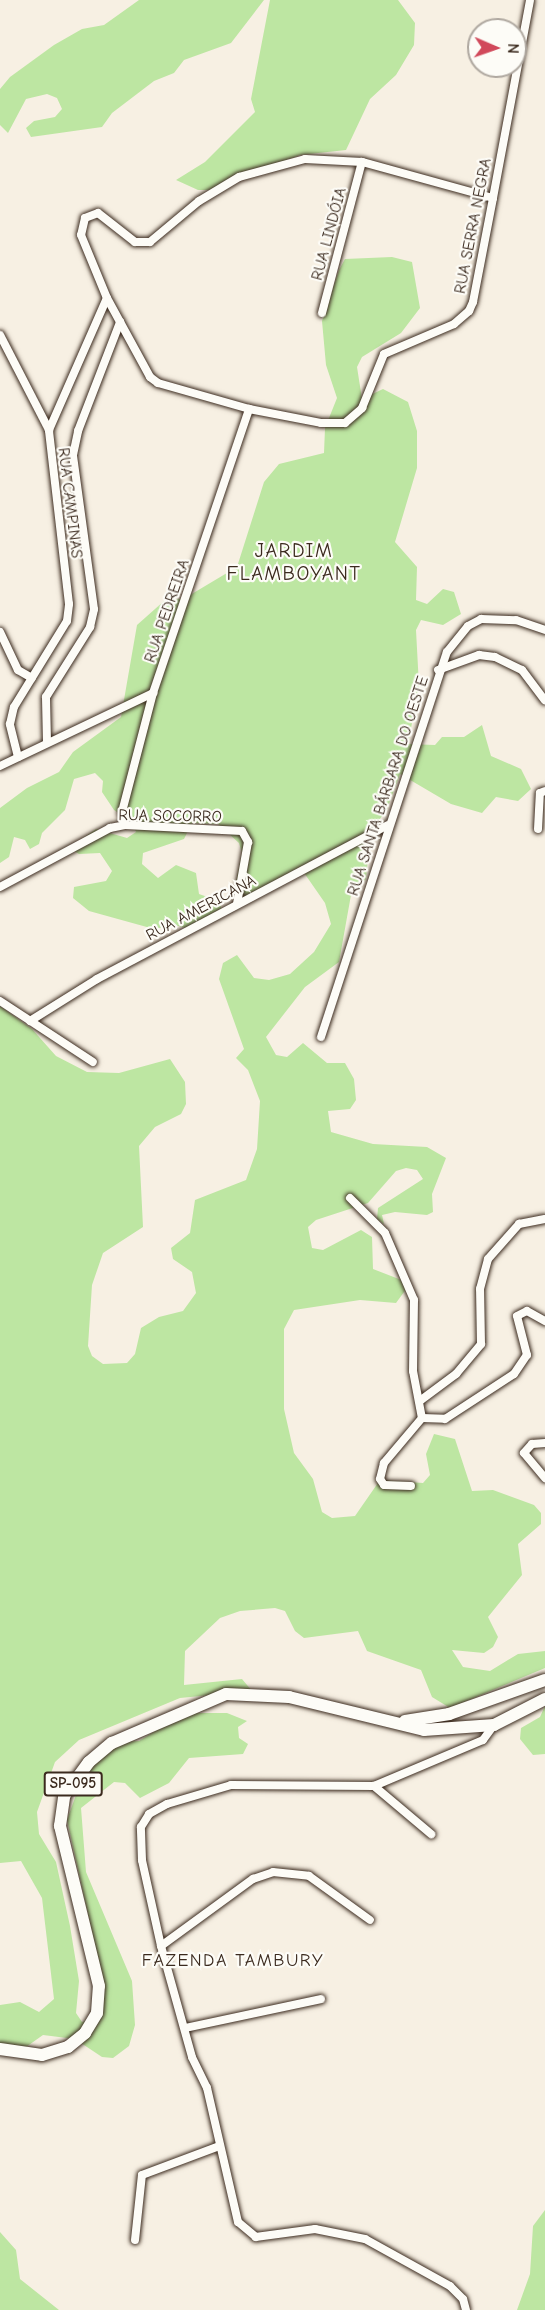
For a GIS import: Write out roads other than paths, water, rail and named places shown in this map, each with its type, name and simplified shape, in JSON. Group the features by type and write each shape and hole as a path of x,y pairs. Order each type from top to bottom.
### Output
{"main road":[{"name":"SP-095","path":"394,1722 438,1716 492,1700 545,1680"},
{"name":"SP-095","path":"0,2049 42,2055 68,2047 85,2034 97,2013 99,1986 60,1826 64,1796 89,1762 112,1743 226,1694 289,1696 424,1730 494,1725 545,1699"},
{"path":"492,1700 494,1725"}],"street":[{"name":"RUA SERRA NEGRA","path":"107,298 158,384 249,409 334,425 354,417 367,398 384,354 454,324 469,311 493,198 530,0"},
{"path":"107,298 81,235 85,218 106,215 128,238 143,244 239,177 305,159 362,162 493,198"},
{"name":"RUA LINDÓIA","path":"322,313 362,162"},
{"name":"RUA CAMPINAS","path":"18,757 10,724 32,678 67,621 69,603 49,430 107,298"},
{"name":"RUA CAMPINAS","path":"47,742 46,697 90,627 94,609 74,455 78,431 120,322"},
{"path":"0,334 49,430"},
{"name":"RUA PEDREIRA","path":"125,825 122,812 153,693 249,409"},
{"name":"RUA SANTA BÁRBARA DO OESTE","path":"321,1037 438,670 468,626 481,619 516,620 545,630"},
{"path":"0,632 18,670 32,678"},
{"path":"438,670 479,656 495,657 522,670 545,700"},
{"path":"0,766 153,693"},
{"path":"538,829 540,793 545,791"},
{"name":"RUA SOCORRO","path":"0,886 125,825 242,831 248,842 237,904"},
{"name":"RUA AMERICANA","path":"30,1021 237,904 388,825"},
{"path":"0,1001 93,1062"},
{"path":"350,1198 385,1233 411,1284 412,1371 421,1400 422,1418 381,1472 384,1485 411,1486"},
{"path":"421,1400 456,1374 481,1344 480,1289 488,1259 519,1224 545,1219"},
{"path":"422,1418 451,1417 514,1374 527,1355 517,1316 527,1311 545,1321"},
{"path":"545,1443 525,1447 524,1453 545,1478"},
{"path":"466,2310 463,2299 450,2286 365,2239 336,2230 256,2237 246,2232 238,2222 207,2088 185,2028 161,1946 142,1860 141,1827 149,1814 199,1792 231,1785 374,1785 483,1740 494,1725"},
{"path":"374,1785 431,1834"},
{"path":"161,1946 253,1878 273,1872 309,1876 370,1920"},
{"path":"185,2028 321,1999"},
{"path":"135,2240 142,2175 219,2146"}],"district":[{"name":"JARDIM FLAMBOYANT","path":"294,562"},
{"name":"FAZENDA TAMBURY","path":"233,1961"}]}
